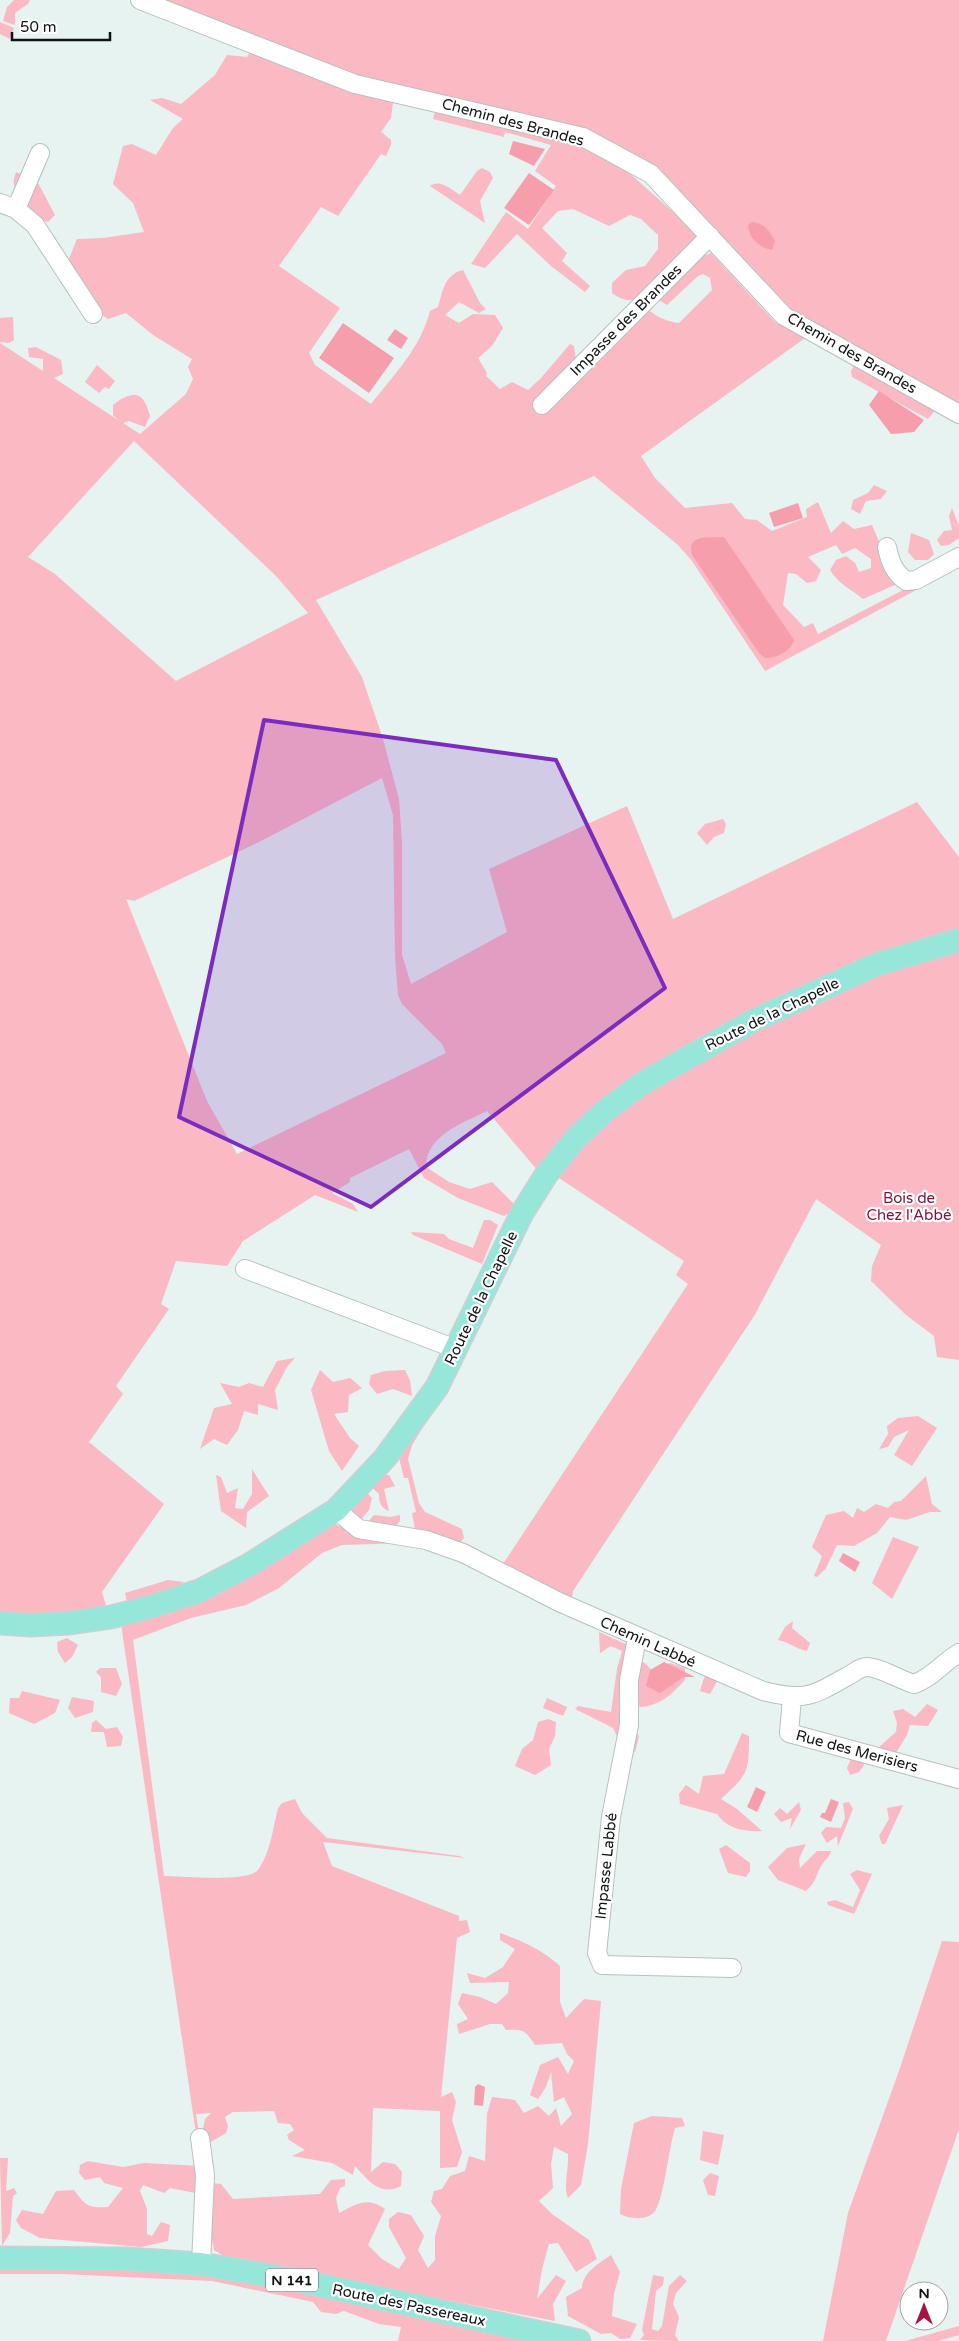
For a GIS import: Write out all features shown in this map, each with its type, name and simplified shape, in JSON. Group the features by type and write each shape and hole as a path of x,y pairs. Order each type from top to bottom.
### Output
{"main road":[{"name":"Route de la Chapelle","path":"0,1623 30,1625 70,1623 111,1617 199,1591 250,1565 336,1510 373,1472 412,1423 437,1387 522,1213 546,1175 576,1138 605,1111 641,1084 753,1021 875,965 959,940"},
{"name":"Route des Passereaux","path":"0,2258 127,2258 202,2264 296,2280 579,2341"}],"street":[{"name":"Chemin des Brandes","path":"140,0 355,84 583,137 651,174 784,316 959,414"},
{"path":"40,153 8,206 35,225 93,314"},
{"name":"Impasse des Brandes","path":"542,405 710,236"},
{"path":"887,548 890,561 897,575 906,581 916,580 959,557"},
{"path":"245,1269 456,1349"},
{"name":"Chemin Labbé","path":"336,1510 359,1529 426,1540 463,1553 559,1602 637,1638 762,1691 792,1698 825,1689 860,1668 868,1667 914,1684 928,1678 959,1653"},
{"name":"Impasse Labbé","path":"637,1638 629,1680 629,1725 611,1817 597,1953 602,1965 732,1968"},
{"name":"Rue des Merisiers","path":"792,1698 789,1733 959,1779"},
{"path":"200,2138 205,2175 202,2264"}],"highlighted area":[{"path":"264,720 556,760 665,988 371,1207 179,1117"}],"green space":[{"path":"14,0 30,0 28,4 15,13 15,25 3,21 7,7"},
{"path":"163,0 959,0 959,404 793,314 680,196 589,135 520,113 366,81"},
{"path":"0,22 14,28 10,39 0,34"},
{"path":"251,50 393,103 391,118 381,132 391,140 386,156 381,154 338,216 321,207 279,266 340,308 309,353 315,365 371,404 413,349 426,324 430,311 438,307 445,284 457,272 463,270 480,303 486,309 479,313 459,302 445,315 459,323 473,314 495,315 503,328 492,346 478,358 487,373 486,376 500,389 512,382 528,390 541,378 570,344 574,346 576,360 646,308 661,318 679,323 712,290 710,278 703,274 698,276 667,305 659,300 659,297 700,257 711,253 775,322 805,338 641,456 655,478 685,508 732,503 745,519 757,520 772,531 807,517 806,509 818,502 831,533 843,521 854,529 872,525 897,584 863,599 841,583 830,570 836,560 846,556 855,563 859,572 871,568 871,559 855,548 842,554 836,545 808,557 821,570 816,581 807,583 796,574 788,573 783,605 804,627 813,623 818,634 959,561 959,567 765,671 692,561 678,545 594,476 316,600 362,677 383,739 399,799 402,843 402,955 411,984 507,932 489,869 627,806 673,919 917,802 959,857 959,930 746,1015 539,1172 487,1111 457,1126 439,1138 432,1146 426,1167 449,1182 470,1189 492,1182 513,1203 513,1210 504,1216 458,1198 424,1178 409,1149 350,1178 350,1182 332,1193 353,1204 358,1212 315,1195 243,1241 227,1266 176,1261 161,1304 169,1309 116,1386 123,1394 89,1442 164,1504 102,1592 107,1609 46,1615 0,1613 0,343 43,371 43,359 29,357 28,348 36,347 61,360 63,374 54,378 118,420 113,415 113,405 132,395 140,397 144,401 150,416 145,427 129,421 123,423 140,434 186,394 193,379 188,367 192,359 153,335 126,313 108,319 92,308 66,266 77,239 103,238 144,232 133,203 113,184 123,146 132,144 156,155 173,128 183,119 150,100 162,98 181,104 215,75 227,55 247,57","holes":["134,441 276,576 308,613 176,681 55,574 28,557","382,778 393,815 395,956 398,995 402,1004 442,1044 446,1053 237,1154 207,1101 126,899 134,901 259,842"]},
{"path":"435,112 563,139 617,162 692,229 696,237 646,294 633,300 623,299 612,293 612,283 626,270 645,266 658,249 658,235 641,219 630,215 609,226 573,209 558,211 542,228 567,253 562,261 590,286 585,292 551,266 517,234 485,268 471,264 506,212 528,229 556,186 535,171 551,145 505,132 504,137 433,119"},
{"path":"482,168 490,172 493,178 480,201 485,223 430,186 442,184 460,195 477,171"},
{"path":"16,172 37,181 55,215 48,222 32,212 18,196 14,183"},
{"path":"13,317 14,340 9,343 0,342 0,318"},
{"path":"97,365 115,381 109,389 105,387 99,393 85,382"},
{"path":"854,365 936,409 928,419 852,377 851,371"},
{"path":"874,485 887,491 881,499 866,501 860,514 851,509 853,500 868,493"},
{"path":"952,508 959,526 959,538 949,545 941,546 937,540 944,531 952,530 949,516"},
{"path":"911,533 929,540 934,554 928,560 915,560 908,552"},
{"path":"723,819 726,824 724,833 714,837 707,845 697,833 705,824"},
{"name":"Bois de Chez l'Abbé","path":"959,946 959,1360 937,1357 934,1336 906,1315 871,1281 872,1266 881,1245 816,1199 754,1316 573,1591 572,1597 659,1643 501,1567 688,1284 676,1275 684,1261 559,1178 555,1182 577,1148 633,1099 685,1064 869,975"},
{"path":"484,1220 490,1220 498,1225 482,1264 413,1235 411,1232 444,1234 449,1239 473,1248"},
{"path":"295,1358 287,1367 275,1390 278,1410 258,1404 258,1415 244,1411 238,1430 227,1445 214,1439 200,1449 214,1408 232,1404 220,1383 239,1387 249,1383 263,1387 277,1361"},
{"path":"320,1370 333,1382 350,1378 362,1388 349,1395 348,1412 334,1414 350,1438 359,1446 342,1471 329,1451 311,1390"},
{"path":"405,1370 410,1380 412,1396 393,1389 377,1394 369,1384 371,1375 385,1371"},
{"path":"447,1388 412,1445 408,1459 419,1503 425,1512 462,1529 464,1538 458,1545 425,1535 415,1529 412,1513 416,1512 408,1478 404,1478 399,1458"},
{"path":"918,1416 937,1428 912,1466 894,1455 909,1430 894,1437 888,1447 879,1449 888,1434 887,1426 898,1418"},
{"path":"252,1469 269,1496 247,1512 246,1528 221,1511 216,1475 221,1477 227,1493 238,1488 235,1508 243,1509 252,1494"},
{"path":"379,1475 389,1475 395,1486 384,1489 389,1511 382,1507 379,1494 369,1485"},
{"path":"926,1476 932,1504 942,1512 930,1512 906,1520 890,1517 877,1533 854,1546 837,1545 826,1568 817,1577 814,1576 822,1556 812,1547 826,1515 844,1511 853,1518 857,1508 864,1512 876,1504 888,1508 894,1502 901,1501"},
{"path":"364,1490 372,1498 369,1510 359,1522 352,1513 352,1508"},
{"path":"374,1515 390,1517 400,1515 400,1521 395,1527 365,1525"},
{"path":"332,1523 355,1533 410,1543 342,1545 322,1553 279,1588 246,1605 191,1618 133,1640 164,1876 228,1878 252,1874 262,1864 271,1840 278,1808 282,1803 295,1799 302,1813 327,1838 465,1858 323,1842 332,1866 459,1916 459,1921 467,1920 470,1932 457,1938 441,2097 452,2092 456,2102 452,2120 462,2152 457,2167 440,2168 440,2111 373,2108 371,2172 383,2162 395,2164 402,2172 401,2186 394,2189 381,2188 375,2185 355,2166 353,2175 332,2163 292,2156 305,2150 289,2140 287,2135 294,2130 290,2124 278,2123 274,2111 233,2112 225,2117 228,2126 226,2133 209,2143 202,2134 205,2119 211,2113 196,2114 199,2133 196,2134 121,1624 153,1617 247,1579"},
{"path":"893,1537 919,1547 892,1599 872,1583"},
{"path":"168,1580 184,1582 162,1594 127,1602 125,1593"},
{"path":"793,1621 792,1628 810,1643 807,1651 778,1640 785,1627"},
{"path":"599,1632 630,1646 639,1660 646,1664 653,1672 670,1663 685,1668 685,1680 660,1702 640,1707 634,1693 626,1711 639,1737 635,1752 618,1738 613,1728 575,1709 578,1706 611,1712 617,1669 622,1651 611,1646 600,1653"},
{"path":"67,1638 78,1645 72,1657 65,1663 58,1652 57,1642"},
{"path":"100,1668 116,1668 122,1684 116,1696 101,1692 101,1677 96,1672"},
{"path":"708,1673 719,1678 710,1694 700,1691 704,1678"},
{"path":"22,1691 60,1700 55,1713 34,1724 9,1713 10,1698 19,1698"},
{"path":"72,1697 94,1701 93,1712 75,1718 68,1708"},
{"path":"547,1698 567,1707 563,1716 543,1708"},
{"path":"927,1704 938,1710 928,1726 910,1725 907,1735 896,1753 883,1752 879,1747 896,1732 897,1723 893,1711 903,1709 915,1717"},
{"path":"548,1719 556,1722 555,1736 549,1749 551,1765 535,1775 515,1766 522,1749 533,1740 538,1722"},
{"path":"96,1720 106,1729 117,1727 123,1737 121,1746 107,1747 104,1732 91,1732 92,1723"},
{"path":"742,1733 749,1736 747,1766 742,1778 721,1799 737,1809 762,1831 737,1829 726,1823 717,1814 680,1804 679,1794 686,1785 699,1794 703,1776 724,1774"},
{"path":"850,1755 863,1760 864,1765 859,1772 850,1775 847,1768"},
{"path":"799,1802 801,1810 790,1829 792,1818 781,1822 774,1814 780,1808 787,1814"},
{"path":"849,1802 853,1809 838,1846 837,1836 827,1843 821,1833 826,1827 841,1828 845,1818 843,1803"},
{"path":"903,1805 885,1844 882,1844 879,1836 889,1819 887,1808"},
{"path":"806,1844 799,1859 800,1868 817,1851 831,1851 806,1891 778,1880 768,1867 787,1848"},
{"path":"726,1845 750,1863 750,1871 746,1877 728,1873 719,1849"},
{"path":"857,1870 872,1874 854,1914 828,1905 827,1902 835,1900 853,1907 860,1890 850,1874"},
{"path":"500,1933 532,1946 560,1966 560,2002 566,2018 584,1999 601,2001 588,2144 581,2185 568,2198 566,2188 568,2154 554,2147 551,2164 553,2188 539,2201 552,2214 589,2240 597,2259 576,2272 558,2243 549,2244 542,2269 537,2299 556,2275 566,2281 553,2304 555,2321 225,2257 214,2250 210,2228 212,2183 221,2184 233,2199 320,2194 331,2180 345,2179 345,2186 340,2188 336,2198 339,2213 356,2204 367,2202 379,2205 385,2209 368,2245 382,2259 399,2269 406,2258 389,2227 389,2219 398,2212 411,2215 424,2236 418,2250 428,2268 435,2260 435,2236 441,2216 431,2202 434,2191 442,2189 450,2176 465,2171 469,2156 485,2161 487,2114 492,2097 515,2100 524,2113 538,2106 549,2116 556,2108 561,2126 572,2114 564,2097 554,2102 551,2072 546,2087 538,2099 530,2095 540,2065 558,2057 568,2074 574,2061 567,2054 562,2043 535,2045 524,2032 520,2030 506,2030 502,2024 490,2024 459,2034 457,2024 468,2019 458,2004 462,1993 480,1997 496,2004 508,1993 509,1982 470,1983 467,1973 485,1978 503,1967 515,1949 500,1940"},
{"path":"942,1941 959,1942 959,2129 907,2281 899,2281 899,2303 886,2341 823,2341 848,2213 900,2068"},
{"path":"652,2116 682,2118 685,2126 675,2128 664,2184 655,2211 643,2218 628,2217 620,2214 621,2189 634,2123"},
{"path":"703,2131 724,2135 718,2165 700,2160"},
{"path":"0,2158 8,2158 6,2191 14,2188 17,2193 13,2196 10,2233 2,2246"},
{"path":"88,2161 123,2167 144,2163 201,2166 200,2216 195,2193 170,2188 164,2193 143,2185 140,2191 147,2209 147,2234 152,2236 161,2222 170,2225 168,2241 141,2247 40,2238 21,2228 16,2220 22,2210 43,2214 56,2191 74,2190 88,2205 108,2207 123,2188 104,2183 100,2177 85,2180 79,2173 80,2165"},
{"path":"710,2173 719,2176 715,2196 708,2195 703,2180"},
{"path":"611,2255 620,2272 614,2294 612,2316 637,2324 630,2338 620,2339 611,2333 601,2334 568,2316 566,2297 582,2288 588,2273"},
{"path":"0,2266 168,2270 239,2279 532,2341 398,2341 401,2327 379,2324 344,2311 336,2314 321,2312 313,2302 212,2281 62,2274 0,2274"},
{"path":"653,2275 664,2277 663,2285 656,2291 652,2329 658,2331 662,2326 669,2286 680,2275 687,2281 676,2293 673,2304 679,2317 675,2335 679,2341 640,2340 644,2335 642,2330"},
{"path":"959,2326 959,2335 938,2341 905,2341 941,2331 949,2331 949,2329"}],"shaded area":[{"path":"513,141 545,149 534,166 509,154"},
{"path":"529,173 554,190 529,225 504,208"},
{"path":"752,222 763,226 771,234 775,241 772,250 756,242 750,234 748,225"},
{"path":"343,323 394,358 369,393 319,358"},
{"path":"395,329 408,338 401,349 387,340"},
{"path":"879,391 924,420 914,432 891,434 869,405"},
{"path":"798,503 803,518 774,527 769,513"},
{"path":"706,537 724,537 794,640 782,654 765,658 759,653 692,555 692,543 696,540"},
{"path":"843,1553 860,1562 855,1572 839,1561"},
{"path":"664,1662 695,1677 684,1677 660,1693 646,1686 650,1670"},
{"path":"756,1787 766,1792 757,1812 747,1807"},
{"path":"831,1799 839,1802 831,1822 820,1817 822,1813 825,1813"},
{"path":"478,2084 485,2087 483,2106 474,2105 475,2087"}]}
